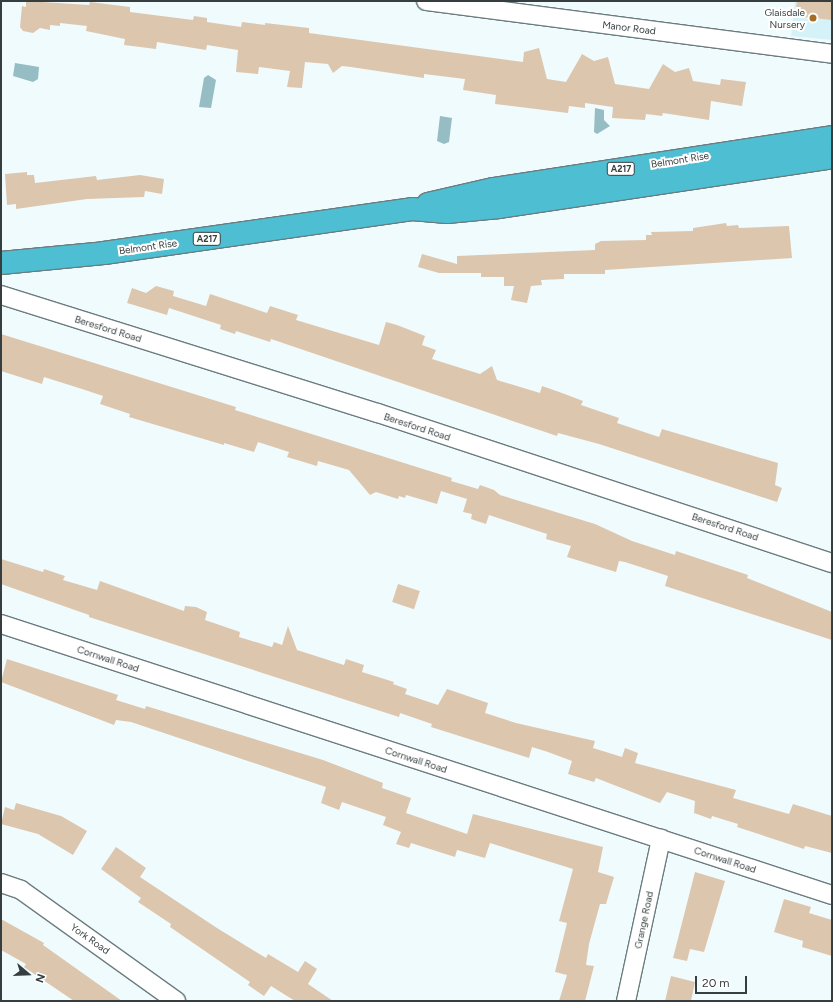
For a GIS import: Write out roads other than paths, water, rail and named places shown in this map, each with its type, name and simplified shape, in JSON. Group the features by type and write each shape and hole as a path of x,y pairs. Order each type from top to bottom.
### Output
{"highway":[{"name":"Belmont Rise","path":"412,210 445,198 493,189 832,137"},
{"name":"Belmont Rise","path":"1,263 112,252 412,210 447,212 499,207 832,157"}],"street":[{"name":"Manor Road","path":"426,1 832,54"},
{"name":"Beresford Road","path":"3,296 378,413 832,563"},
{"name":"Cornwall Road","path":"1,624 832,895"},
{"name":"Grange Road","path":"626,1001 661,839"},
{"name":"York Road","path":"1,883 21,890 176,1001"}],"place":[{"name":"Glaisdale Nursery","path":"813,18"}]}
